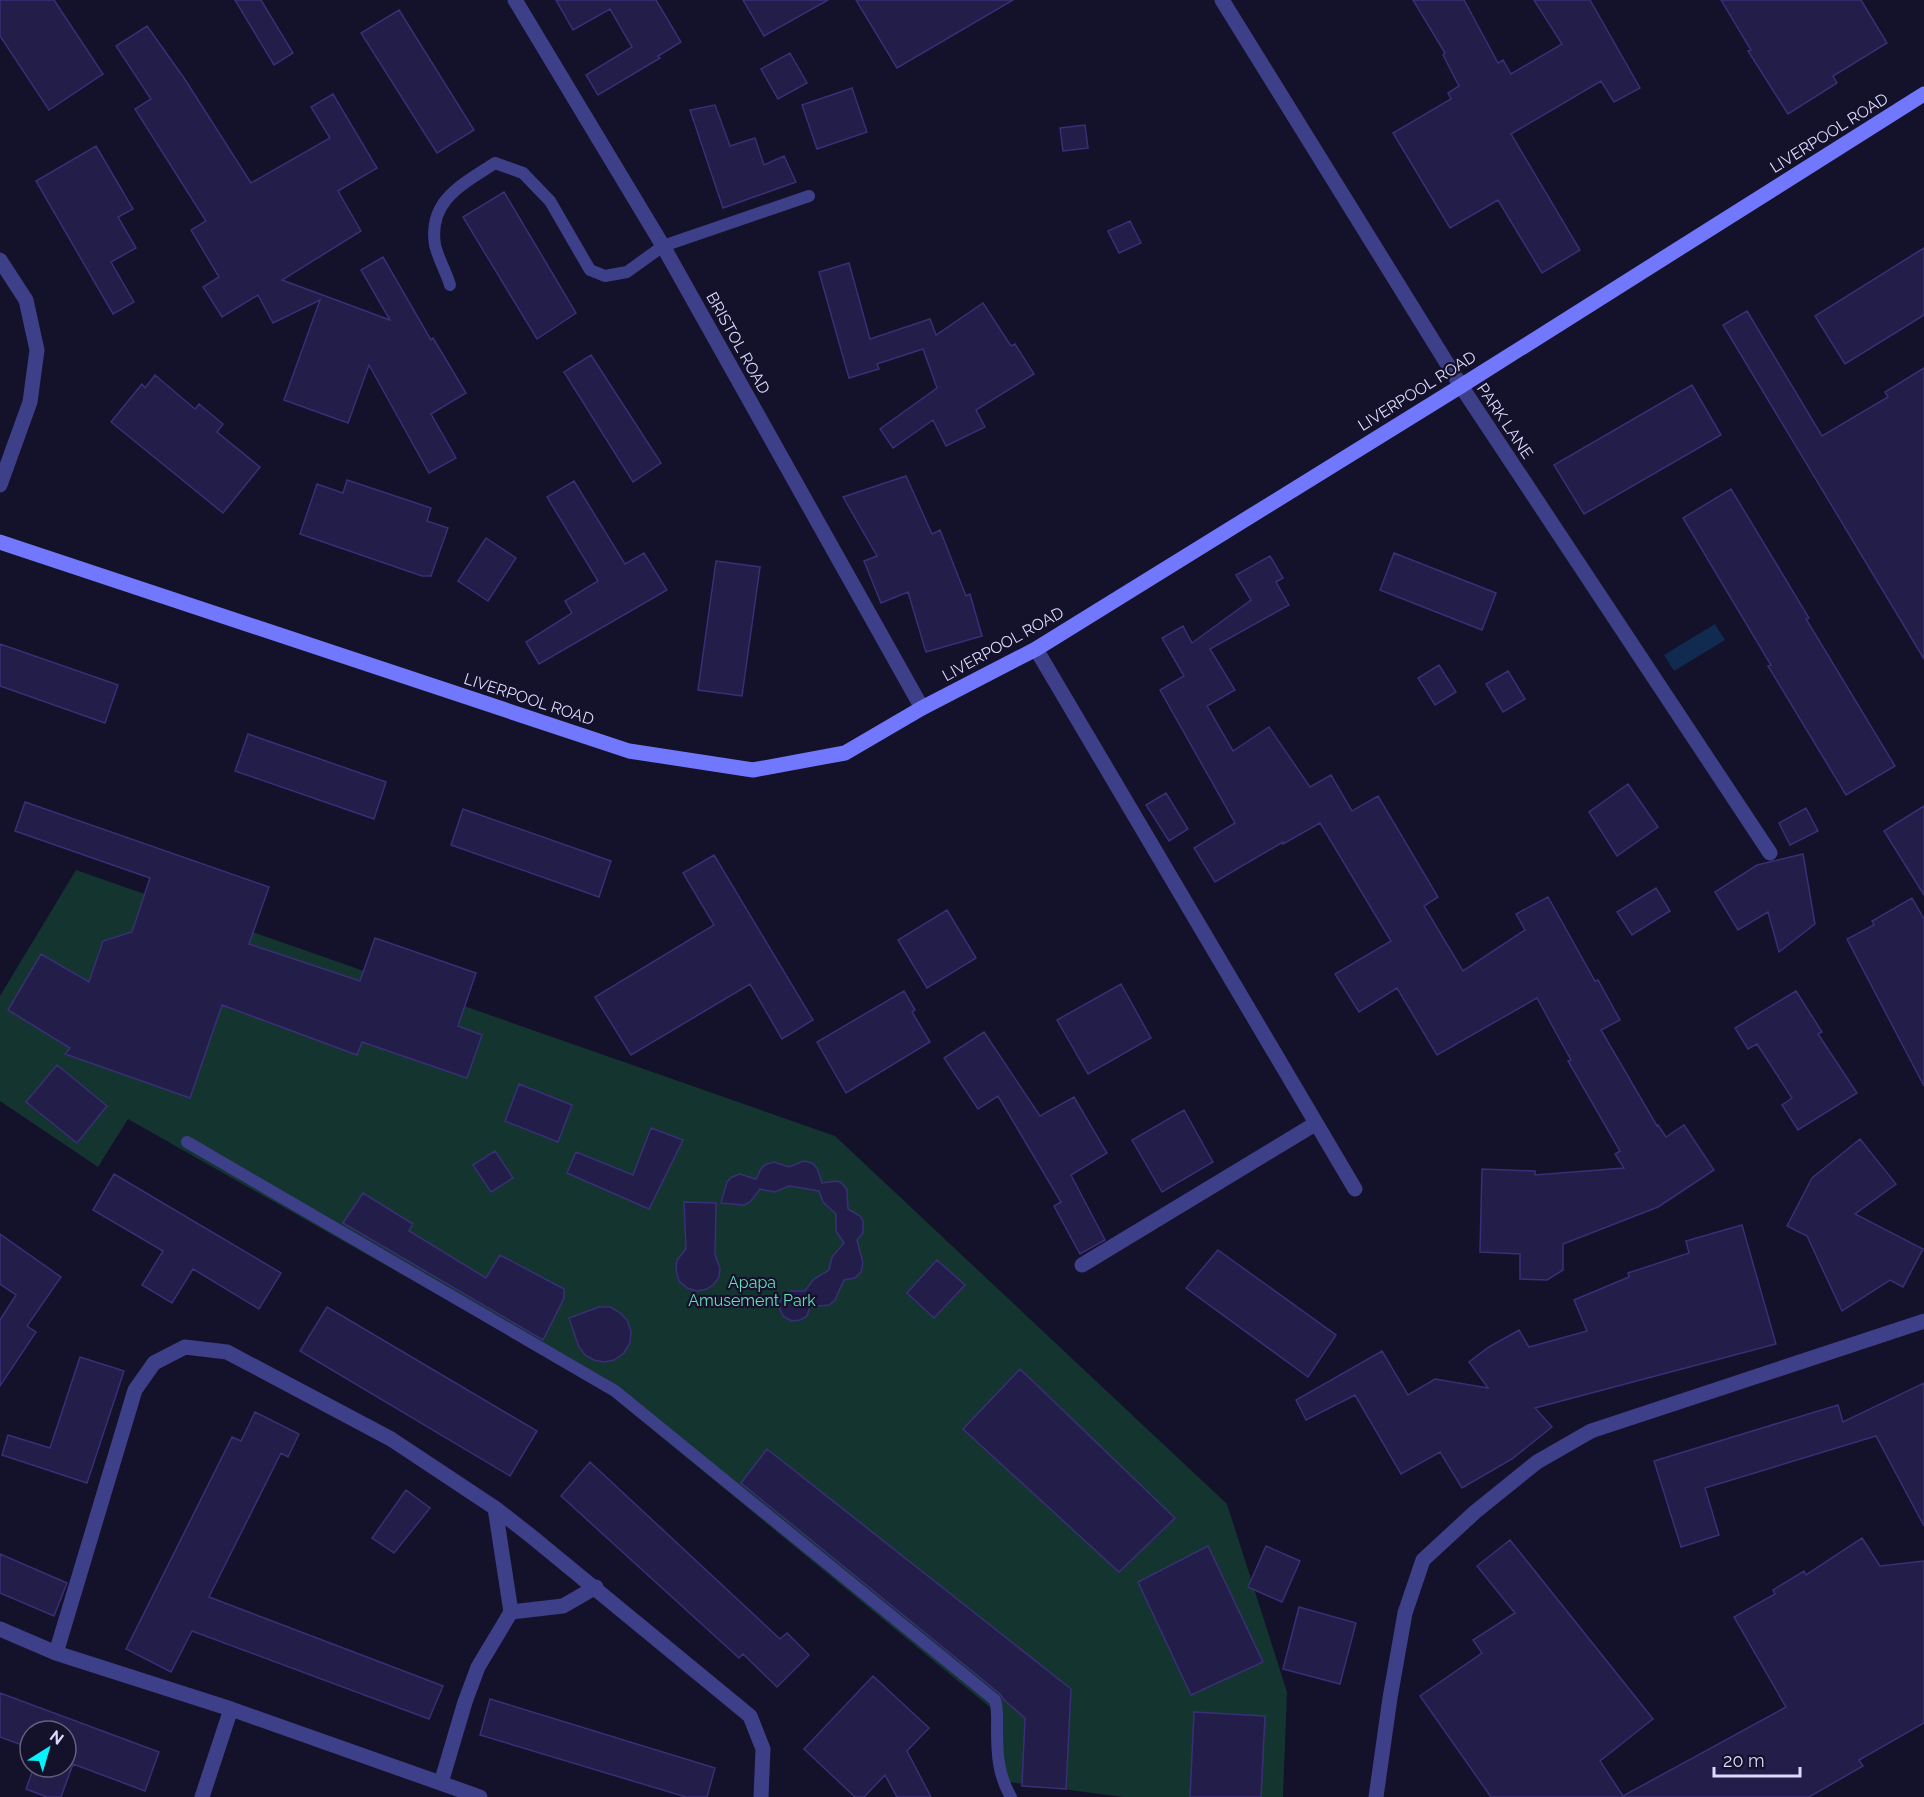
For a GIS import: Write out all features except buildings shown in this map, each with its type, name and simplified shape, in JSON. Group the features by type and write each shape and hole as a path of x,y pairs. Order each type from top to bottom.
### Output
{"main road":[{"name":"LIVERPOOL ROAD","path":"0,543 629,751 753,770 845,753 922,708 1036,649 1461,386 1924,94"}],"street":[{"name":"BRISTOL ROAD","path":"515,0 663,246 922,708"},
{"name":"PARK LANE","path":"1222,0 1461,386 1770,853"},
{"path":"0,260 26,300 37,350 30,402 0,485"},
{"path":"1036,649 1355,1189"},
{"path":"1082,1265 1315,1124"},
{"path":"1376,1797 1405,1613 1423,1560 1475,1512 1537,1462 1591,1431 1924,1321"},
{"path":"56,1653 135,1390 154,1363 185,1347 227,1352 391,1439 495,1508 596,1587 750,1716 763,1749 760,1797"},
{"path":"441,1783 478,1667 511,1612 495,1508"},
{"path":"511,1612 563,1606 596,1587"},
{"path":"0,1629 56,1653 231,1709 480,1797"},
{"path":"202,1797 231,1709"}],"lane":[{"path":"450,285 435,245 435,219 450,193 495,163 523,172 550,201 590,270 605,276 627,272 663,246 809,196"},
{"path":"187,1142 615,1391 994,1700 997,1708 999,1773 1011,1797"}],"green space":[{"name":"Apapa Amusement Park","path":"76,870 835,1136 1227,1504 1287,1692 1283,1797 1123,1797 1001,1781 1003,1718 602,1388 128,1119 98,1167 0,1101 0,996"}],"water":[{"path":"1715,624 1725,640 1674,671 1664,655"}]}
